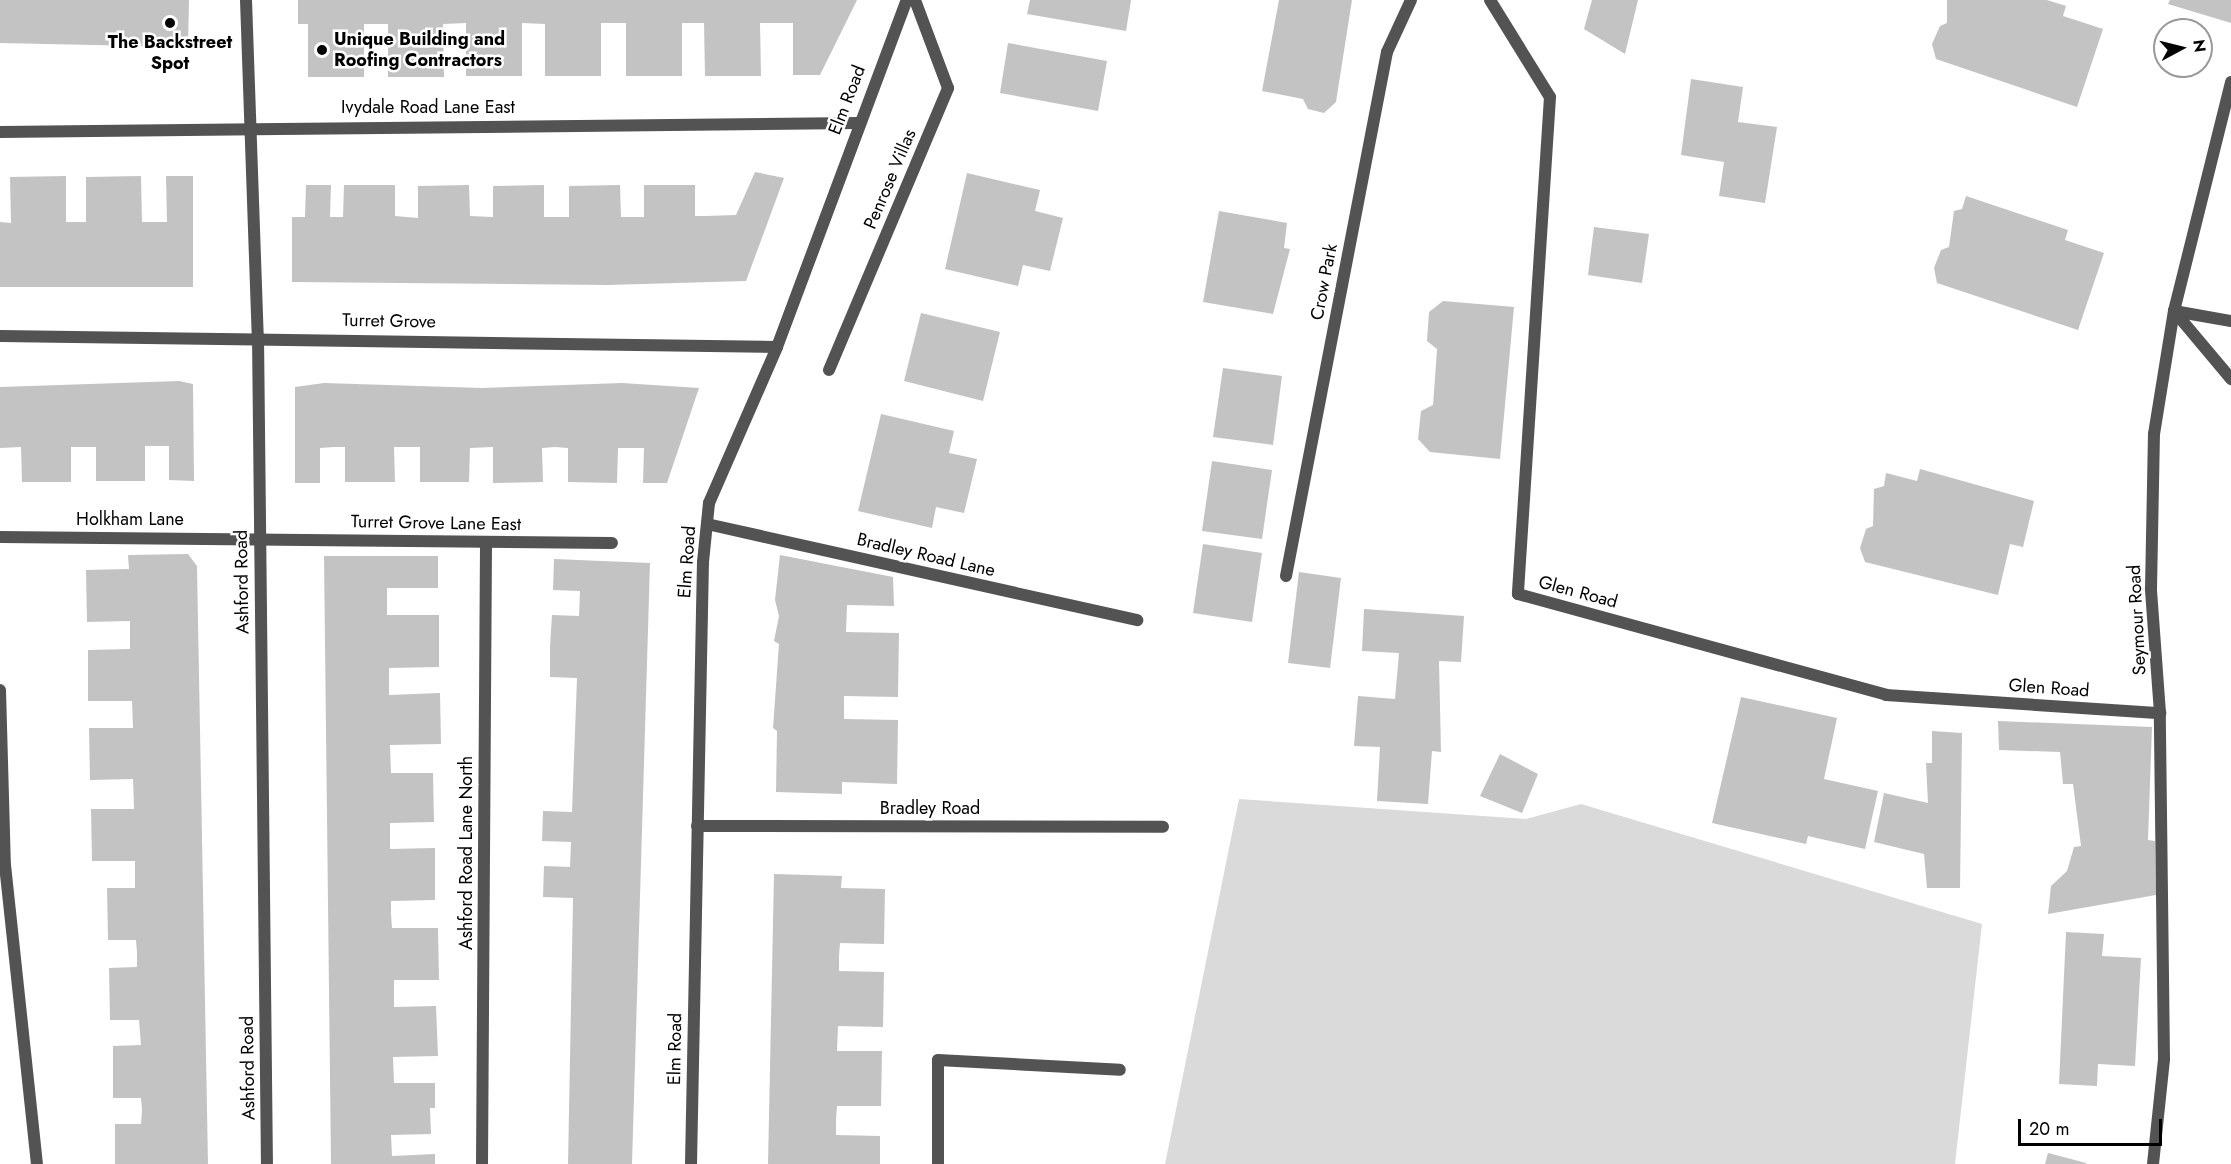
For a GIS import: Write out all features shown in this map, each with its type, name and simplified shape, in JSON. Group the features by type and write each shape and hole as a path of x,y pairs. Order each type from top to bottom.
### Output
{"street":[{"name":"Ashford Road","path":"246,0 258,336 267,1164"},
{"name":"Elm Road","path":"691,1164 697,826 707,524 710,503 777,347 857,123 907,0"},
{"name":"Penrose Villas","path":"829,370 948,88 915,0"},
{"name":"Crow Park","path":"1286,576 1387,52 1411,0"},
{"name":"Glen Road","path":"1490,0 1550,97 1518,594 1886,695 2160,713"},
{"name":"Seymour Road","path":"2152,1164 2164,1059 2160,713 2151,590 2154,434 2174,311 2231,82"},
{"name":"Ivydale Road Lane East","path":"0,132 251,126 857,123"},
{"path":"2174,311 2231,321"},
{"path":"2174,311 2231,379"},
{"name":"Turret Grove","path":"0,336 258,336 777,347"},
{"name":"Bradley Road Lane","path":"707,524 1137,620"},
{"name":"Holkham Lane","path":"0,537 260,537"},
{"name":"Turret Grove Lane East","path":"260,537 612,543"},
{"name":"Ashford Road Lane North","path":"482,1164 486,542"},
{"path":"0,690 6,865 37,1164"},
{"name":"Bradley Road","path":"697,826 1163,827"},
{"path":"938,1164 938,1060 1120,1070"}],"shaded area":[{"path":"1239,799 1526,819 1581,804 1982,924 1955,1164 1165,1164"}],"building":[{"path":"0,0 189,0 188,47 0,43"},
{"path":"298,0 857,0 820,75 793,75 793,23 760,23 761,76 705,76 704,23 682,23 682,76 626,76 626,23 601,23 601,76 545,76 545,24 522,23 522,76 466,76 466,23 443,24 444,77 388,77 388,24 364,24 364,77 308,77 308,24 298,24"},
{"path":"1030,0 1131,0 1126,31 1027,14"},
{"path":"1279,0 1352,0 1336,102 1324,113 1308,109 1303,99 1262,91"},
{"path":"1592,0 1638,0 1625,54 1584,29"},
{"path":"1947,0 2047,0 2066,6 2063,16 2103,29 2077,107 1936,59 1932,44 1940,26 1947,23"},
{"path":"2170,0 2231,0 2231,23 2168,4"},
{"path":"1008,43 1107,61 1098,111 1000,93"},
{"path":"1691,79 1743,87 1738,122 1777,127 1765,203 1719,196 1724,162 1681,155"},
{"path":"755,172 784,178 746,281 608,285 292,282 292,217 305,217 306,185 331,185 330,217 343,217 344,185 395,185 395,216 418,218 418,186 469,185 470,216 493,217 493,186 544,185 544,217 569,217 569,186 620,185 621,217 644,217 644,185 695,185 695,216 706,216 736,215"},
{"path":"967,173 1040,190 1035,211 1063,218 1050,271 1023,265 1018,286 945,269"},
{"path":"66,176 66,222 86,222 86,177 141,176 142,222 167,222 166,176 193,176 193,287 0,287 0,222 11,223 10,177"},
{"path":"1966,196 2068,230 2065,240 2104,253 2078,330 1937,283 1934,268 1941,250 1949,247 1954,211 1962,209"},
{"path":"1219,211 1287,223 1284,248 1290,249 1273,314 1203,302"},
{"path":"1594,227 1649,234 1642,283 1588,275"},
{"path":"1443,301 1514,307 1500,459 1430,452 1418,439 1421,411 1433,405 1437,349 1427,341 1429,312"},
{"path":"921,313 1000,332 983,401 904,381"},
{"path":"1223,368 1282,376 1273,445 1213,437"},
{"path":"179,381 193,384 194,481 169,480 169,446 145,446 145,481 96,481 96,447 71,447 71,482 22,482 21,447 0,448 0,387"},
{"path":"324,383 482,388 622,383 699,388 667,483 643,483 644,448 618,448 617,483 568,482 568,448 555,447 542,448 543,482 493,483 493,447 470,448 469,482 420,482 420,447 394,447 395,482 345,482 345,447 334,447 320,448 320,483 295,483 295,387"},
{"path":"881,414 954,431 949,453 977,459 964,513 936,507 932,528 858,511"},
{"path":"1212,461 1272,470 1262,539 1202,531"},
{"path":"1920,469 2034,501 2023,547 2010,544 1998,595 1865,562 1860,548 1866,529 1873,526 1874,489 1884,486 1886,473 1917,481"},
{"path":"1203,544 1262,553 1252,622 1193,613"},
{"path":"188,554 197,566 208,1164 115,1164 115,1124 141,1124 142,1110 141,1098 113,1098 113,1046 141,1045 139,1020 110,1020 109,968 137,967 137,953 136,940 108,940 107,888 135,888 135,861 92,861 91,809 134,809 133,779 90,780 89,728 133,728 132,701 88,701 88,650 130,649 130,621 87,622 86,570 129,569 128,555"},
{"path":"780,555 893,577 894,606 847,605 846,632 899,633 898,697 844,696 844,719 898,720 897,784 842,782 842,794 776,792 777,731 773,728 779,644 774,641 779,616 775,600"},
{"path":"324,556 438,556 438,588 387,588 387,615 439,615 439,667 389,668 389,695 440,693 441,744 390,745 391,773 433,773 434,822 390,823 390,849 435,848 435,900 391,901 391,914 392,928 438,928 439,980 394,980 394,1007 436,1006 438,1056 393,1057 394,1083 435,1083 435,1108 430,1108 431,1134 391,1135 392,1156 435,1154 435,1164 331,1164"},
{"path":"554,559 650,563 632,1164 568,1164 573,898 543,897 544,866 570,867 571,842 542,841 543,811 572,812 577,678 550,677 550,647 552,615 579,616 580,591 553,590"},
{"path":"1299,572 1341,578 1330,668 1288,663"},
{"path":"1364,609 1464,616 1461,662 1439,661 1441,752 1432,751 1428,804 1377,801 1380,747 1354,746 1358,696 1395,699 1399,653 1362,651"},
{"path":"1741,697 1837,718 1824,779 1878,791 1865,849 1808,836 1806,844 1712,823"},
{"path":"1998,721 2152,727 2148,840 2155,841 2156,895 2048,914 2051,886 2067,871 2074,847 2081,846 2073,784 2063,784 2060,752 1999,750"},
{"path":"1932,731 1962,733 1960,888 1927,888 1924,854 1874,842 1884,793 1928,803 1926,763 1932,763"},
{"path":"1500,754 1538,774 1522,813 1480,796"},
{"path":"774,874 842,876 841,888 885,889 884,944 840,943 839,956 839,971 884,972 883,1027 838,1026 837,1051 882,1051 881,1106 837,1106 836,1120 836,1135 880,1136 880,1164 768,1164"},
{"path":"2066,932 2104,934 2102,956 2141,958 2135,1066 2098,1064 2097,1086 2059,1084"},
{"path":"2048,1153 2086,1163 2086,1164 2045,1164"}],"place":[{"name":"The Backstreet Spot","path":"170,23"},
{"name":"Unique Building and Roofing Contractors","path":"322,50"}]}
